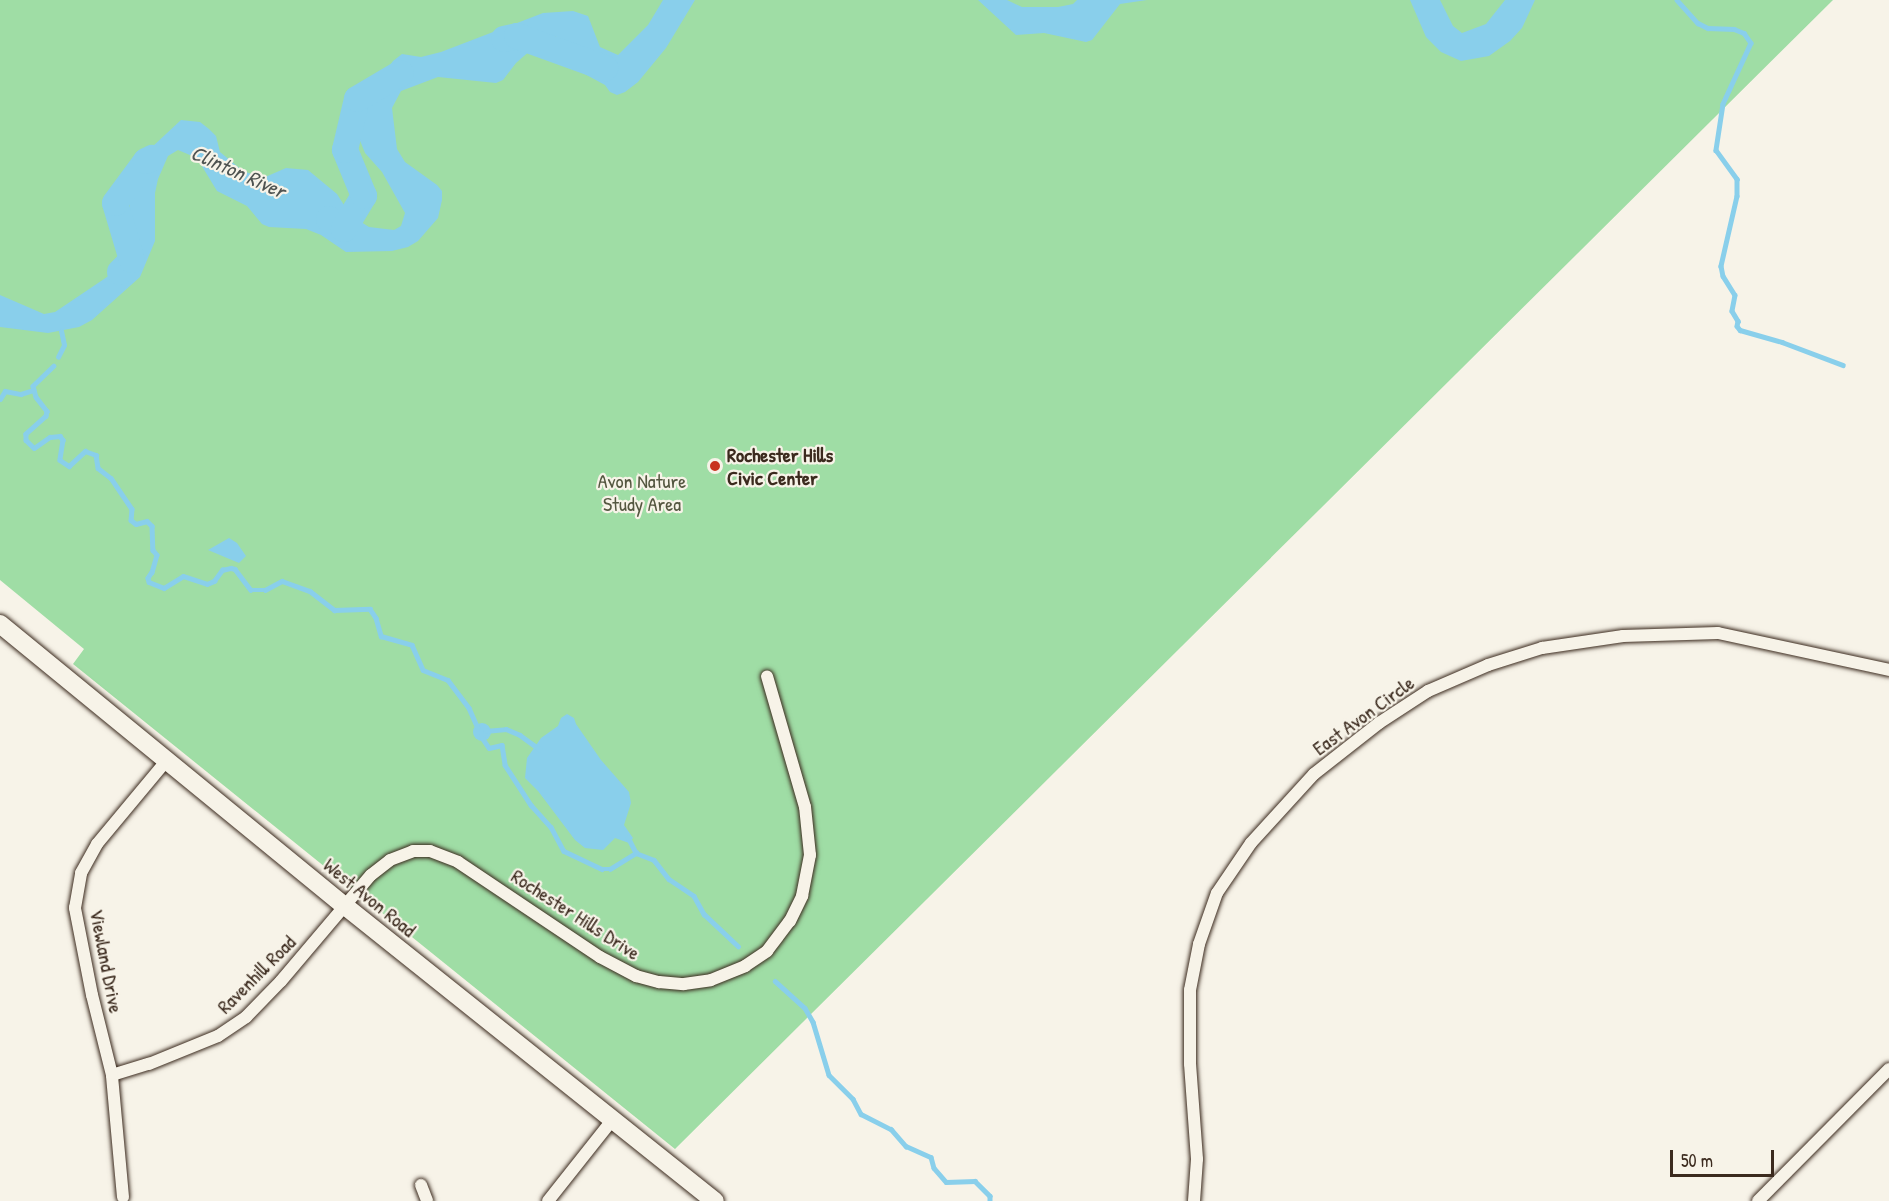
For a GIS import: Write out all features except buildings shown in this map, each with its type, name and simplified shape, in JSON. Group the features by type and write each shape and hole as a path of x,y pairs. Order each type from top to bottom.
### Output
{"street":[{"name":"West Avon Road","path":"0,624 345,906 715,1201"},
{"name":"East Avon Circle","path":"1194,1201 1197,1159 1190,1064 1190,990 1199,944 1217,893 1251,843 1314,774 1378,723 1428,691 1488,665 1542,648 1613,637 1718,633 1889,670"},
{"name":"Rochester Hills Drive","path":"345,906 371,875 390,860 413,851 430,851 458,862 600,957 636,976 659,982 684,984 711,980 745,966 772,946 790,921 802,896 810,855 805,807 767,676"},
{"name":"Viewland Drive","path":"123,1197 112,1075 92,995 75,908 81,873 97,844 167,760"},
{"name":"Ravenhill Road","path":"112,1075 201,1044 218,1036 246,1017 281,981 345,906"},
{"path":"1758,1201 1889,1069"},
{"path":"548,1201 613,1119"},
{"path":"420,1185 428,1201"}],"green space":[{"name":"Avon Nature Study Area","path":"0,0 1833,0 675,1149 73,664 84,649 0,580"}],"water":[{"path":"663,0 695,0 666,48 638,82 617,95 610,92 605,85 581,72 565,44 557,37 548,35 516,63 503,80 496,83 438,77 401,91 392,108 397,149 405,162 442,191 438,218 418,241 408,247 392,251 346,252 321,235 306,229 269,227 262,224 247,206 217,191 197,158 178,150 168,156 158,179 155,193 155,241 140,277 92,320 79,327 48,333 0,327 0,295 44,314 55,312 107,277 115,269 128,240 131,180 152,147 181,120 200,122 209,129 216,136 220,152 243,171 263,178 286,168 308,170 337,194 349,213 358,220 369,227 394,230 401,226 405,213 382,172 365,153 359,138 372,91 393,61 402,54 421,57 441,52 543,13 573,11 588,16 600,47 618,55 648,25"},
{"path":"978,0 1007,0 1022,7 1058,7 1073,4 1077,0 1147,0 1120,4 1092,40 1086,42 1044,33 1016,35"},
{"path":"1410,0 1440,0 1453,26 1462,33 1486,24 1505,0 1535,0 1522,28 1510,41 1489,56 1461,61 1441,52 1426,37"},
{"path":"229,538 237,543 246,556 239,563 208,550"},
{"path":"567,714 574,718 601,760 629,792 631,803 624,825 633,838 629,843 615,838 603,850 585,848 575,840 538,791 525,778 527,758 541,738 558,726 561,718"},
{"path":"482,723 488,726 491,732 488,738 482,741 476,738 473,732 476,726"}],"waterway":[{"path":"1677,0 1698,23 1708,28 1734,29 1744,33 1751,43 1723,104 1716,150 1737,179 1737,196 1721,266 1723,276 1735,295 1732,311 1738,321 1737,326 1740,330 1782,342 1843,365"},
{"name":"Clinton River","path":"504,39 517,36 605,68"},
{"name":"Clinton River","path":"329,219 344,229 364,196 345,150 357,99 401,73"},
{"name":"Clinton River","path":"120,272 132,260 115,203 146,161 152,158"},
{"path":"58,357 64,345 61,331"},
{"path":"54,366 33,386 36,397 47,411 46,416 26,434 26,440 34,448 50,437 60,436 63,440 60,460 69,466 85,451 96,455 98,468 111,478 132,509 131,520 136,524 147,521 152,526 153,550 157,555 148,578 149,582 164,588 183,576 207,584 214,581 222,570 231,568 235,569 251,590 265,590 282,581 310,591 334,610 370,609 376,618 381,636 412,645 423,670 448,680 469,708 478,728"},
{"path":"0,399 5,391 21,394 33,390"},
{"path":"485,731 506,729 520,735 539,749"},
{"path":"481,736 489,748 502,745 505,765 531,805 551,827 564,851 602,869 610,869 636,853 654,860 669,879 694,896 704,914 738,946"},
{"path":"628,837 636,853"},
{"path":"775,981 805,1008 813,1022 829,1075 853,1099 861,1114 891,1129 906,1146 931,1157 934,1168 946,1182 975,1181 990,1196 990,1201"}],"place":[{"name":"Rochester Hills Civic Center","path":"715,466"}]}
